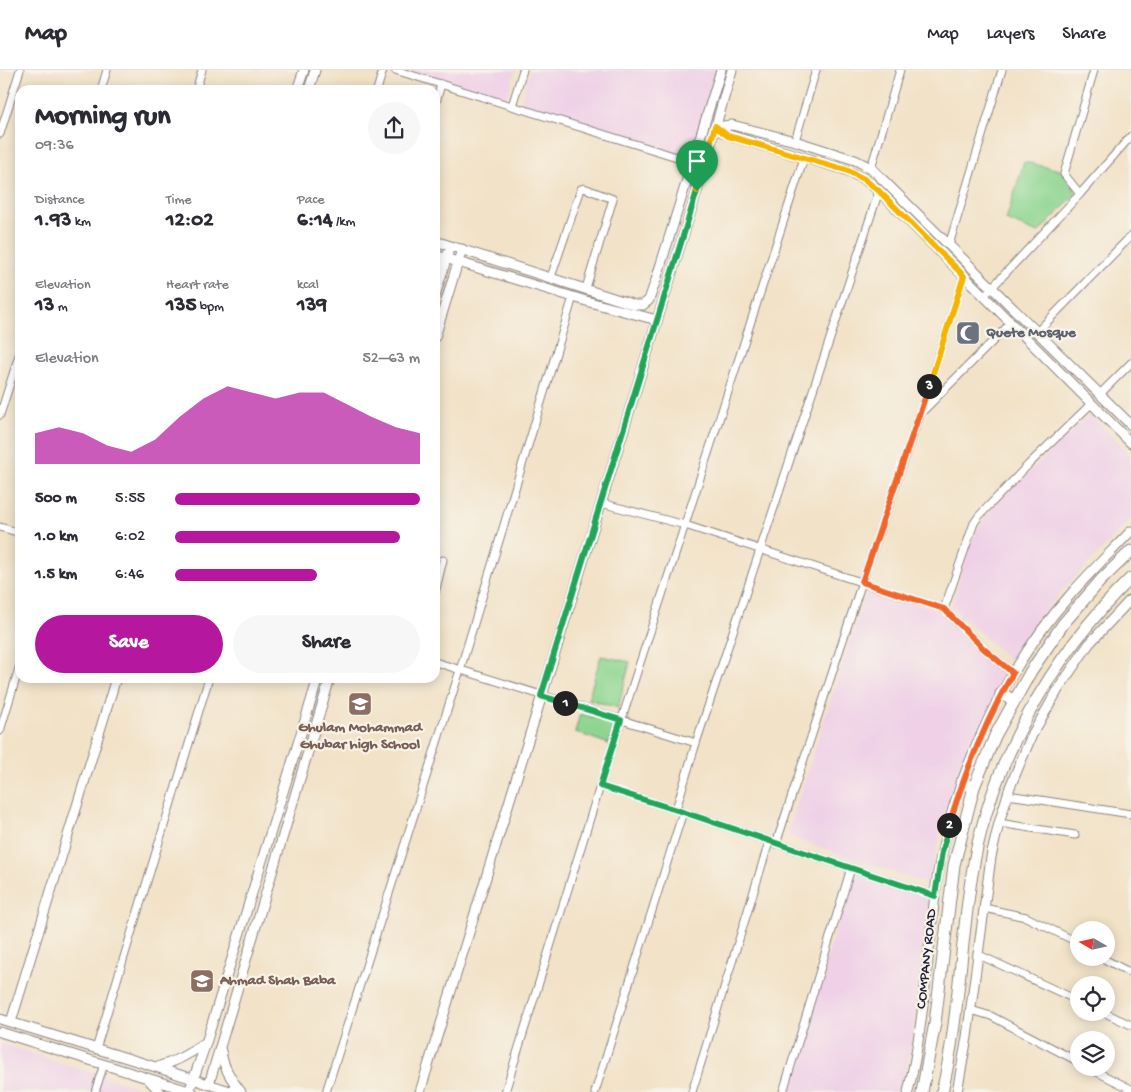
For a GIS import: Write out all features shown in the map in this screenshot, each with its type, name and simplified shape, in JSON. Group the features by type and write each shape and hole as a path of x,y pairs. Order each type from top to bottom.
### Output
{"highway":[{"name":"COMPANY ROAD","path":"922,1092 935,1023 954,865 974,787 995,736 1031,672 1063,624 1101,580 1131,550"},
{"path":"942,1092 972,873 980,836 995,786 1028,714 1044,688 1073,645 1106,602 1131,578"},
{"path":"1001,694 1014,700"},
{"path":"962,783 974,787"}],"street":[{"path":"15,85 20,70"},
{"path":"102,85 107,70"},
{"path":"198,85 202,70"},
{"path":"299,85 304,70"},
{"path":"310,85 315,70"},
{"path":"378,85 383,70"},
{"path":"395,70 693,162"},
{"path":"512,106 523,70"},
{"path":"440,243 643,305 649,300 721,70"},
{"path":"420,1092 697,191 732,70"},
{"path":"795,141 816,70"},
{"path":"870,168 900,70"},
{"path":"949,244 1002,70"},
{"path":"1080,194 1064,174 1094,70"},
{"path":"0,134 15,86"},
{"path":"715,126 732,125 795,141 855,160 870,168 1131,425"},
{"path":"715,126 728,136 846,170 864,179 879,191 1131,444"},
{"path":"984,296 1080,194 1131,136"},
{"path":"505,1092 621,720 804,158"},
{"path":"685,187 697,191"},
{"path":"551,277 581,190 584,188 613,199 586,288"},
{"path":"595,1092 679,811 696,744 879,191"},
{"path":"1036,333 1131,236"},
{"path":"440,279 450,246"},
{"path":"440,321 462,249"},
{"path":"440,256 657,320"},
{"path":"692,1092 773,843 920,414 964,276"},
{"path":"326,1092 460,670 574,297"},
{"path":"999,311 1006,303"},
{"path":"920,414 1011,323"},
{"path":"1100,394 1131,363"},
{"path":"0,415 15,368"},
{"path":"944,609 974,523 979,516 1091,404"},
{"path":"601,503 685,525 944,609 984,649 1013,673"},
{"path":"0,527 15,532"},
{"path":"908,1092 915,1062 921,1020 942,852 962,783 1001,694 1035,640 1070,594 1131,531"},
{"path":"440,572 443,560"},
{"path":"957,1092 971,1010 991,857 1008,794 1032,735 1059,688 1089,644 1131,599"},
{"path":"440,664 696,744"},
{"path":"0,730 15,682"},
{"path":"11,1022 114,683"},
{"path":"96,1049 207,683"},
{"path":"0,1032 190,1092 316,683"},
{"path":"208,1088 328,683"},
{"path":"311,700 322,703"},
{"path":"600,786 935,896"},
{"path":"1008,794 1131,814"},
{"path":"999,822 1076,835"},
{"path":"783,1092 850,868"},
{"path":"984,908 1026,917 1070,939"},
{"path":"977,954 1070,997"},
{"path":"1115,965 1131,973"},
{"path":"971,1010 990,1016 1070,1057"},
{"path":"1115,1017 1131,1025"},
{"path":"0,1019 157,1067 193,1079 208,1088 233,1092"},
{"path":"157,1067 172,1063 194,1052 206,1043"},
{"path":"220,1046 222,1061 231,1080 241,1092"},
{"path":"96,1092 104,1064"},
{"path":"1105,1076 1131,1089"},
{"path":"147,1078 160,1092"}],"shaded area":[{"path":"411,70 516,70 506,100"},
{"path":"530,70 725,70 711,116 685,157 520,104"},
{"path":"1090,414 1131,455 1131,519 1063,590 1009,659 951,607 972,538 992,508"},
{"path":"867,587 943,614 965,641 1005,673 946,810 928,884 787,836"},
{"path":"855,868 931,895 928,903 912,1045 900,1092 785,1092"},
{"path":"0,1043 153,1092 0,1092"}],"green space":[{"path":"1024,162 1060,170 1077,193 1038,233 1006,220"},
{"path":"601,656 630,662 618,708 588,699"},
{"path":"580,714 615,723 609,744 575,732"}],"place":[{"name":"Quete Mosque","path":"968,333"},
{"name":"Ghulam Mohammad Ghubar high School","path":"360,704"},
{"name":"Ahmad Shah Baba","path":"202,981"}],"route":[{"path":"715,126 728,136 831,165 864,179 879,191 964,276 920,414 862,582 944,609 984,649 1013,673 1001,694 962,783 942,852 935,896 600,786 621,720 541,696 697,191 715,126"}]}
